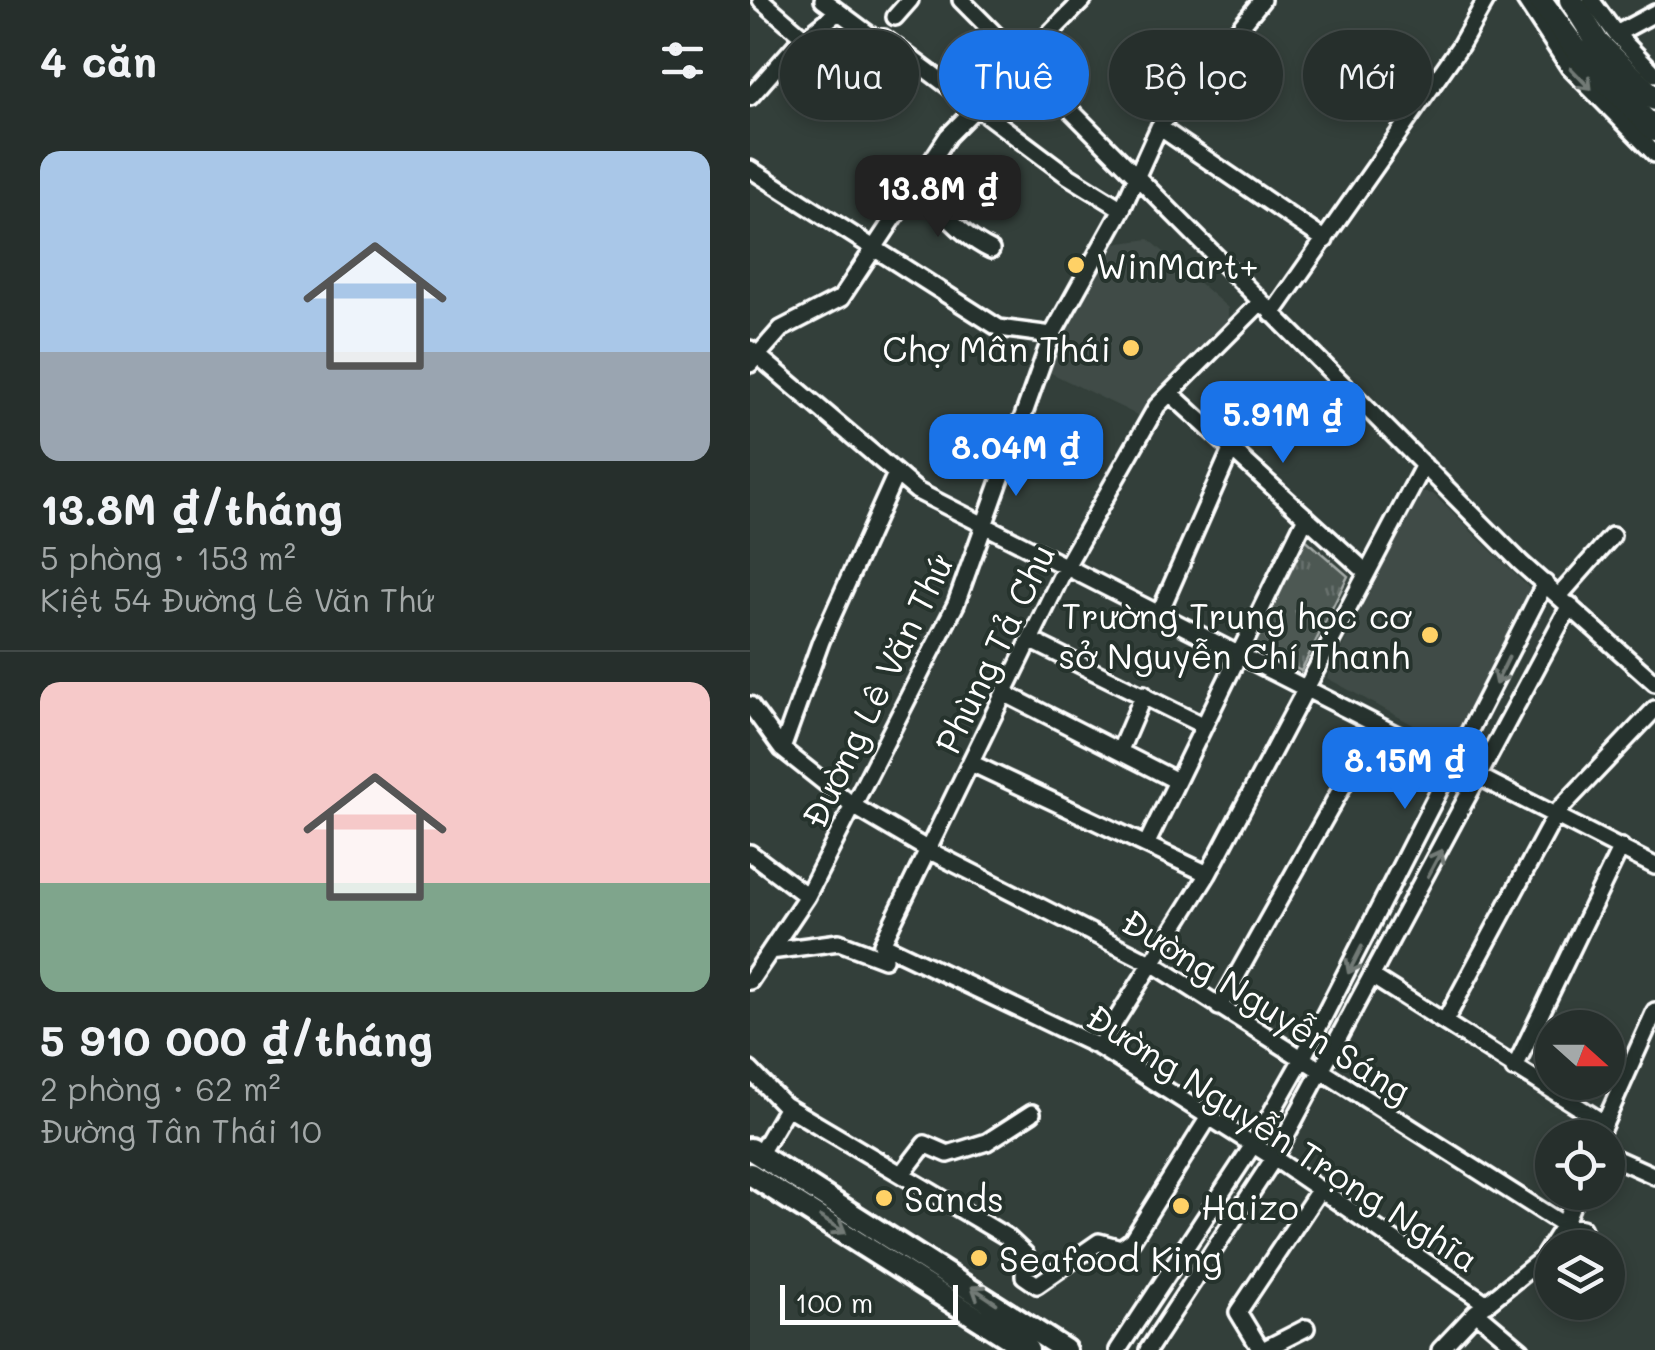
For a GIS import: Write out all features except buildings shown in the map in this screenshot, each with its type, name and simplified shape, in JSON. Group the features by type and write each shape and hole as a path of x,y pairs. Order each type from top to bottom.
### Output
{"highway":[{"path":"1540,0 1580,56 1655,130"},
{"path":"1572,0 1598,43 1655,99"}],"main road":[{"path":"753,1159 1028,1350"},
{"path":"753,1159 1065,1350"}],"street":[{"path":"760,0 796,30"},
{"path":"823,0 874,38 884,38 939,80"},
{"path":"895,17 910,0"},
{"path":"961,0 990,30"},
{"path":"1051,30 1083,0"},
{"name":"Đường Lê Văn Thứ","path":"752,975 807,896 956,604 983,539 984,523 1052,335 1122,209 1159,127 1262,0"},
{"name":"Phùng Tả Chu","path":"883,951 1065,568 1157,406 1266,308 1325,240 1460,46 1486,0"},
{"path":"1524,0 1569,67 1655,154"},
{"path":"1591,0 1616,34 1655,74"},
{"path":"815,30 838,12"},
{"path":"1616,34 1655,13"},
{"path":"750,97 780,65"},
{"path":"965,120 913,186 840,298 781,329 753,356 895,476 1065,568 1308,686 1655,866"},
{"path":"994,120 1122,209"},
{"path":"1078,120 1545,583 1655,683"},
{"path":"1159,127 1325,240"},
{"path":"750,169 999,328 1052,335"},
{"path":"913,186 942,206 967,239 991,250"},
{"path":"1170,394 1365,571"},
{"path":"1160,614 1231,450"},
{"path":"1099,1047 1155,965 1208,874 1424,465"},
{"path":"782,749 821,641 895,476"},
{"path":"1146,845 1306,518"},
{"path":"1148,1350 1274,1158 1482,774 1564,600 1612,536"},
{"path":"1118,1350 1253,1145 1302,1059 1545,583"},
{"path":"1030,640 1204,726"},
{"path":"1004,693 1177,781"},
{"path":"1120,750 1144,694"},
{"name":"Đường Nguyễn Sáng","path":"750,705 782,749 855,806 930,852 1155,965 1564,1225 1583,1230"},
{"path":"1444,1021 1557,812 1655,709"},
{"path":"1218,1007 1377,725"},
{"path":"970,763 1208,874"},
{"path":"1514,1069 1621,848"},
{"path":"750,853 807,896"},
{"name":"Đường Nguyễn Trọng Nghĩa","path":"770,951 839,942 883,951 1099,1047 1320,1189 1482,1308 1521,1350"},
{"path":"1374,977 1587,1120"},
{"path":"1606,1120 1654,1015"},
{"path":"750,1070 787,1107 1008,1237 1024,1254 1024,1276 1037,1285 1099,1242 1120,1248 1132,1240 1210,1117"},
{"path":"753,1159 787,1107"},
{"path":"902,1174 924,1144 948,1154 987,1142 1032,1112"},
{"path":"1625,1163 1655,1176"},
{"path":"1306,1328 1262,1350 1238,1312 1320,1189"},
{"path":"1440,1350 1482,1308 1543,1258 1570,1210"}],"shaded area":[{"name":"Chợ Mân Thái","path":"1149,239 1228,308 1228,324 1139,416 1049,372 1072,314 1114,244"},
{"name":"Trường Trung học cơ sở Nguyễn Chí Thanh","path":"1420,492 1433,494 1534,593 1456,748 1327,678"}],"green space":[{"path":"1303,537 1348,576 1301,671 1253,645"}],"place":[{"name":"WinMart+","path":"1076,265"},
{"name":"Chợ Mân Thái","path":"1131,348"},
{"name":"Trường Trung học cơ sở Nguyễn Chí Thanh","path":"1430,635"},
{"name":"Sands","path":"884,1198"},
{"name":"Haizo","path":"1181,1206"},
{"name":"Seafood King","path":"979,1258"}]}
